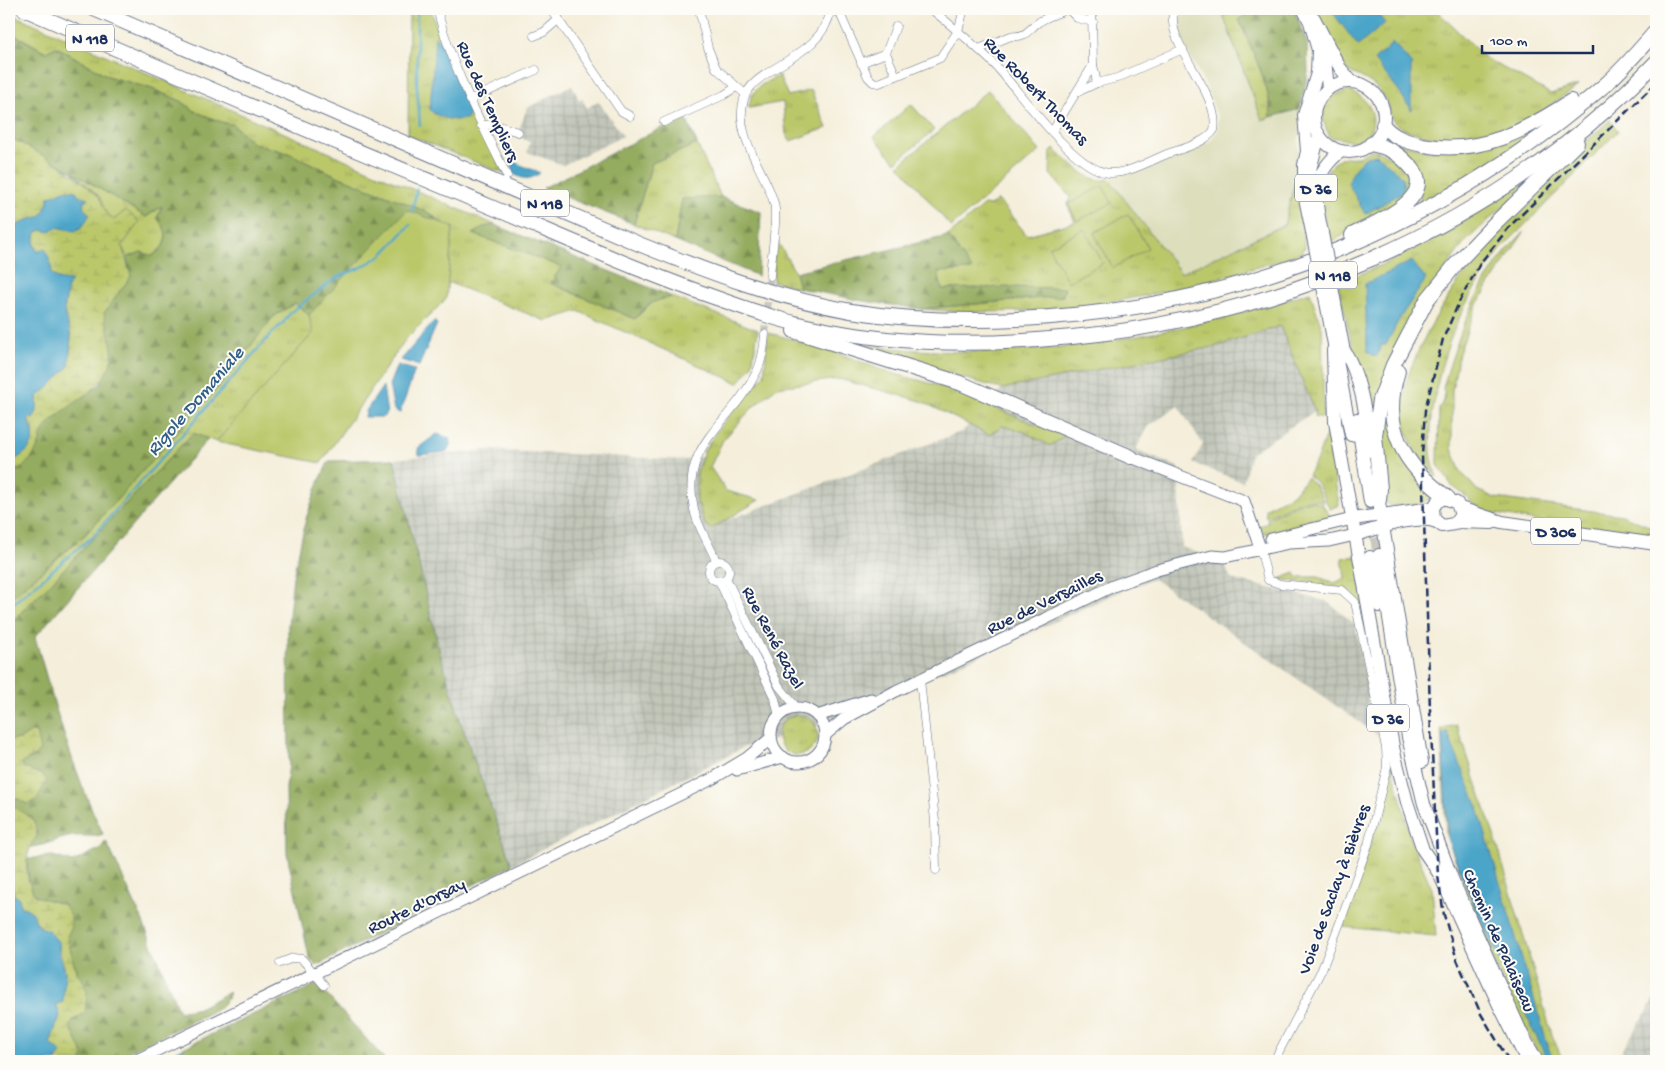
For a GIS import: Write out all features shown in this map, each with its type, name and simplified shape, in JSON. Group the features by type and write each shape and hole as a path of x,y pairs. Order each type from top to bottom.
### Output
{"highway":[{"name":"N 118","path":"24,9 663,280 761,314 807,326 856,336 957,343 1069,338 1116,333 1190,319 1286,293 1352,268 1407,243 1507,185 1553,153 1604,111 1656,62"},
{"name":"N 118","path":"94,9 670,256 758,289 823,306 883,315 954,321 1064,316 1183,299 1222,290 1305,263 1394,226 1482,177 1607,83 1656,31"},
{"path":"1383,125 1396,137 1434,147 1460,147 1496,141 1521,131 1547,117 1607,73 1635,46 1644,45"},
{"path":"1370,502 1380,489 1375,436 1380,400 1397,358 1427,300 1436,292 1465,254 1512,205 1600,122 1604,111"},
{"path":"1305,263 1306,258 1392,213 1415,194 1419,185 1414,170 1400,156 1385,146 1371,144"},
{"path":"1436,292 1399,370 1393,392 1392,408 1395,432 1409,463 1421,477 1448,498"},
{"path":"761,314 773,324 960,383 1133,458"}],"main road":[{"path":"1308,10 1340,68 1352,82"},
{"path":"1308,10 1324,50 1328,89"},
{"path":"1308,10 1318,50 1317,72 1304,115 1307,150 1304,181 1309,215"},
{"path":"1344,82 1352,82 1364,85 1377,97 1384,113 1383,125 1376,139 1371,144 1356,151 1341,151 1332,148 1319,135 1315,127 1314,110 1317,102 1328,89 1344,82"},
{"name":"D 36","path":"1317,235 1309,215 1308,179 1319,135"},
{"name":"D 36","path":"1341,151 1323,169 1316,186 1315,200 1317,235 1338,350 1335,422 1400,776 1423,850 1440,875"},
{"name":"D 36","path":"1338,350 1351,361 1362,402 1370,502 1381,514 1384,528 1422,767 1431,805 1433,832"},
{"path":"1133,458 1244,502 1259,545"},
{"path":"1355,535 1426,519 1445,527 1457,522 1461,514 1460,508 1454,501 1448,498 1440,500 1433,508 1436,522"},
{"path":"1352,519 1433,508"},
{"name":"D 306","path":"1460,508 1502,522 1566,533 1656,544"},
{"name":"Rue de Versailles","path":"1259,545 1352,519"},
{"name":"D 306","path":"1457,522 1502,522"},
{"name":"Rue de Versailles","path":"825,735 844,719 896,691 1113,586 1157,570 1212,556 1222,551 1259,545 1334,540 1355,535"},
{"name":"D 306","path":"1627,539 1656,539"},
{"name":"D 36","path":"1433,832 1408,737 1375,556 1406,770 1420,822 1440,875"},
{"name":"Rue de Versailles","path":"818,716 896,691"},
{"path":"797,708 811,711 818,716 825,735 821,749 811,758 797,762 783,757 777,752 771,738 773,726 779,716 797,708"},
{"name":"Route d'Orsay","path":"136,1061 712,779 747,758 771,738"},
{"name":"Route d'Orsay","path":"712,779 783,757"},
{"name":"Chemin de Palaiseau","path":"1433,832 1510,1007 1537,1061"},
{"name":"Chemin de Palaiseau","path":"1440,875 1527,1061"}],"street":[{"name":"Rue des Templiers","path":"437,9 445,40 469,100 507,176"},
{"path":"552,9 621,111 630,116"},
{"path":"699,9 714,64 736,87 746,94"},
{"path":"770,276 775,208 746,136 743,110 746,94 756,82 816,38 828,22 831,9"},
{"path":"838,9 868,77 873,82 879,83 940,58 958,31 964,9"},
{"name":"Rue Robert Thomas","path":"931,9 979,49 1005,76 1052,132 1091,166 1108,173 1124,171 1138,166 1211,134 1215,124 1212,111 1202,85 1182,49"},
{"path":"979,49 1012,36 1017,37 1030,32 1037,23 1068,9 1077,18 1093,22"},
{"path":"1092,9 1093,64 1097,82"},
{"path":"1078,92 1097,82 1116,78 1182,49 1175,33 1174,9"},
{"path":"534,36 544,32 558,19"},
{"path":"896,26 886,53 896,76"},
{"path":"861,63 886,53"},
{"path":"1052,132 1078,92 1093,64"},
{"path":"469,100 536,70"},
{"path":"664,122 724,95 736,87"},
{"path":"481,124 496,125 518,132"},
{"name":"Rue René Razel","path":"716,562 694,511 691,491 692,472 697,455 704,442 755,376 765,334"},
{"name":"Voie de Saclay à Bièvres","path":"1259,545 1268,580 1301,587 1342,590 1355,602 1386,748 1387,767 1378,809 1355,882 1322,969 1274,1061"},
{"name":"Rue René Razel","path":"721,561 728,566 729,573 722,580 711,578 709,572 711,565 721,561"},
{"name":"Rue René Razel","path":"722,580 779,686 797,708"},
{"name":"Rue René Razel","path":"722,580 775,699 779,716"},
{"path":"920,680 935,821 936,870"},
{"path":"280,963 293,958 302,959 324,985"}],"shaded area":[{"path":"1176,9 1224,9 1224,18 1262,119 1300,109 1297,174 1284,225 1181,274 1109,179 1210,142 1218,130 1218,117 1205,84 1181,40 1177,26"},
{"path":"572,85 579,100 582,99 587,108 598,101 623,136 563,165 527,152 530,142 517,136 527,108"},
{"path":"1280,325 1315,411 1251,453 1243,482 1193,463 1203,444 1178,406 1149,426 1135,450 1178,467 1182,547 1224,563 1231,579 1326,601 1355,624 1378,735 1154,579 1118,592 1013,641 796,735 747,746 512,865 462,726 440,653 394,459 488,450 685,460 703,456 722,522 963,431 1002,389 1218,346 1228,340"},
{"path":"1656,997 1656,1061 1615,1061"}],"green space":[{"path":"409,9 431,9 454,73 505,174 408,135"},
{"path":"1224,9 1258,9 1239,19 1264,79 1271,117 1262,120 1224,18"},
{"path":"1258,9 1294,9 1307,43 1308,73 1300,109 1271,117 1264,79 1239,19"},
{"path":"1316,9 1435,9 1485,58 1551,94 1579,85 1529,119 1496,133 1458,139 1415,133 1400,127 1394,122 1384,97 1376,87 1365,79 1347,71"},
{"path":"9,13 495,225 483,227 474,234 563,267 550,283 635,319 654,300 672,297 758,330 752,366 738,383 578,311 546,321 447,282 453,227 438,221 433,215 337,176 291,154 253,143 232,124 224,123 196,112 181,101 152,89 110,77 57,47 46,52 9,31"},
{"path":"9,32 46,52 56,47 110,77 152,89 181,101 196,112 224,123 232,124 253,143 291,154 337,176 409,204 433,215 438,221 329,295 309,315 295,303 273,317 221,384 86,534 9,599 9,473 15,472 38,447 43,429 70,405 101,384 108,334 104,313 131,276 127,258 141,252 152,256 162,248 166,234 157,218 162,206 146,217 71,171 9,137"},
{"path":"779,76 788,96 811,90 827,128 790,141 786,134 783,102 749,108 755,91 763,84"},
{"path":"988,90 1040,151 951,227 899,165"},
{"path":"1349,91 1363,99 1372,112 1372,127 1368,133 1357,141 1331,138 1324,122 1324,108 1327,102 1340,93"},
{"path":"911,104 934,130 896,162 874,137"},
{"path":"685,116 697,144 652,163 634,224 543,188"},
{"path":"1610,120 1618,131 1502,248 1466,304 1442,365 1433,409 1431,452 1437,477 1414,449 1409,439 1404,416 1405,385 1424,339 1441,308 1483,249 1557,169"},
{"path":"1544,121 1499,156 1418,205 1421,194 1389,144 1392,141 1430,151"},
{"path":"9,137 77,177 97,195 107,213 114,220 126,210 139,222 122,246 131,276 104,313 112,354 108,370 93,389 53,419 45,428 36,451 27,463 14,472 9,473 9,462 15,459 34,430 28,420 30,417 33,419 37,411 37,397 69,365 71,336 64,311 68,280 63,282 51,273 51,265 44,248 38,252 35,247 35,235 36,232 56,227 84,209 83,202 88,198 66,192 49,197 46,207 40,216 23,222 18,226 9,225"},
{"path":"697,144 721,197 682,199 675,241 634,224 652,163"},
{"path":"1054,149 1079,171 1094,179 1109,179 1181,273 1284,225 1297,174 1305,248 1302,249 1302,253 1208,281 1114,301 1068,308 1020,311 971,312 921,309 1063,296 942,289 937,272 971,270 948,236 984,205 990,206 998,200 1027,235 1075,222 1068,206 1070,197 1050,174 1051,152"},
{"path":"1371,150 1390,156 1405,170 1412,181 1410,191 1401,201 1330,243 1320,202 1320,187 1328,169 1340,158 1358,157"},
{"path":"1549,164 1463,244 1433,287 1371,427 1338,284 1397,258 1458,224"},
{"path":"71,171 146,217 163,206 166,234 163,246 159,251 152,256 141,252 127,258 122,246 126,210 114,220 105,213 99,196"},
{"path":"1103,186 1112,203 1077,221 1068,204"},
{"path":"721,197 761,212 758,276 675,241 682,199"},
{"path":"407,210 453,227 446,299 405,340 321,463 216,442 313,333 309,315"},
{"path":"1128,214 1148,248 1113,268 1094,233"},
{"path":"495,225 672,297 651,304 635,319 550,283 562,267 473,234 483,227"},
{"path":"1084,229 1103,263 1068,282 1049,247"},
{"path":"1524,232 1477,304 1459,353 1452,390 1452,449 1461,472 1477,490 1495,498 1622,515 1656,529 1656,536 1604,533 1477,509 1466,496 1452,486 1438,465 1439,408 1443,403 1443,388 1456,345 1483,285 1495,266"},
{"path":"948,236 972,270 938,272 942,289 1065,288 1063,296 921,309 863,301 799,288 795,272"},
{"path":"775,237 795,272 799,288 773,281"},
{"path":"1310,292 1322,328 1324,418 1314,416 1315,411 1280,326 1218,346 1002,389 904,361 849,342 907,349 965,352 1024,350 1082,344 1141,335 1199,323 1255,309"},
{"path":"295,303 309,315 314,333 216,442 193,433 49,585 9,624 9,599 86,534 221,384 273,317"},
{"path":"768,333 820,346 887,372 937,385 1065,436 1050,446 1024,432 1002,426 989,435 921,401 839,379 777,387 753,407 723,440 710,467 726,491 759,500 711,529 704,523 697,501 697,473 704,451 718,429 764,375"},
{"path":"1389,389 1389,416 1436,494 1422,504 1392,506 1385,502 1383,495 1381,418"},
{"path":"1327,432 1339,505 1330,509 1317,483 1308,475 1318,457"},
{"path":"193,433 208,439 35,637 73,762 103,834 69,837 29,847 37,836 32,817 18,811 11,804 12,800 18,799 27,804 47,781 43,775 24,768 21,762 35,756 31,732 21,739 9,740 9,624 49,585"},
{"path":"394,459 440,653 462,726 512,865 316,966 309,957 287,853 286,788 289,764 288,625 293,577 306,519 318,484 329,461"},
{"path":"1307,477 1315,485 1324,502 1316,500 1301,501 1266,517 1265,509 1294,493"},
{"path":"1312,501 1322,504 1332,519 1273,534 1264,533 1259,526 1268,523 1267,519 1299,503"},
{"path":"1357,556 1372,643 1368,645 1359,602 1348,590 1279,579 1295,573 1297,577 1318,577 1335,583 1345,578 1342,558"},
{"path":"798,715 812,721 818,735 812,749 798,755 784,749 778,735 784,721"},
{"path":"1457,725 1497,844 1552,1035 1563,1061 1543,1061 1524,1027 1492,957 1446,835 1441,728"},
{"path":"31,732 36,733 40,750 35,756 21,763 24,768 43,775 47,781 36,800 27,804 18,799 12,800 11,804 29,816 36,828 37,836 32,843 27,858 27,873 35,896 64,905 71,916 71,928 67,936 76,972 83,980 87,992 85,1013 73,1020 70,1026 84,1056 81,1061 55,1061 61,1052 50,1043 60,1015 57,1009 57,999 65,978 59,943 21,909 14,895 9,876 9,740 21,739"},
{"path":"1392,764 1411,840 1432,889 1436,936 1343,927 1382,808"},
{"path":"106,841 141,917 179,1012 199,1008 229,992 228,997 220,1008 109,1061 81,1061 84,1056 70,1026 83,980 76,972 67,936 71,928 64,905 35,896 29,884 27,859 52,856 73,862 101,848"},
{"path":"317,984 386,1061 193,1061 193,1058 181,1049"}],"water":[{"path":"1330,9 1373,9 1385,23 1358,46"},
{"path":"435,37 440,41 469,112 468,118 459,120 448,119 430,110"},
{"path":"1393,43 1411,63 1411,111 1400,92 1374,60"},
{"path":"1377,154 1402,177 1404,188 1400,194 1365,214 1348,183 1362,160"},
{"path":"511,161 540,173 530,178 521,177 514,174"},
{"path":"64,190 76,191 79,196 89,198 83,202 84,209 90,214 83,226 75,231 56,227 49,232 42,230 36,232 34,245 38,252 45,248 53,276 60,280 71,281 68,285 64,311 71,336 69,366 37,397 37,411 33,419 30,417 28,420 33,434 31,446 22,455 9,462 9,225 18,226 40,216 46,207 49,197"},
{"path":"1412,261 1426,279 1400,318 1386,345 1381,345 1376,357 1367,351 1365,284"},
{"path":"434,321 437,324 419,366 401,360"},
{"path":"397,365 415,370 400,413 394,410 389,385"},
{"path":"383,386 387,414 383,417 365,417 366,411"},
{"path":"437,434 449,438 451,442 447,452 419,455 418,448"},
{"path":"1447,732 1477,805 1549,1050 1555,1061 1548,1061 1480,918 1448,841 1442,734"},
{"path":"9,876 14,895 19,898 21,908 24,907 32,912 38,926 49,931 59,943 59,953 65,972 63,1002 56,1004 60,1015 50,1043 61,1053 55,1061 9,1061"},
{"path":"181,1049 193,1058 193,1061 155,1061"}],"waterway":[{"name":"Rigole Domaniale","path":"417,9 417,88 420,126"},
{"name":"Rigole Domaniale","path":"412,211 417,189"},
{"name":"Rigole Domaniale","path":"9,607 92,537 290,313 336,278 362,267 382,255 410,225"}],"tunnel":[{"path":"765,334 770,276"},
{"path":"1370,502 1379,555"}],"railway":[{"path":"1509,1061 1481,1014 1457,960 1444,915 1438,876 1430,710 1422,455 1425,410 1443,339 1460,300 1481,262 1511,225 1656,83"}]}
